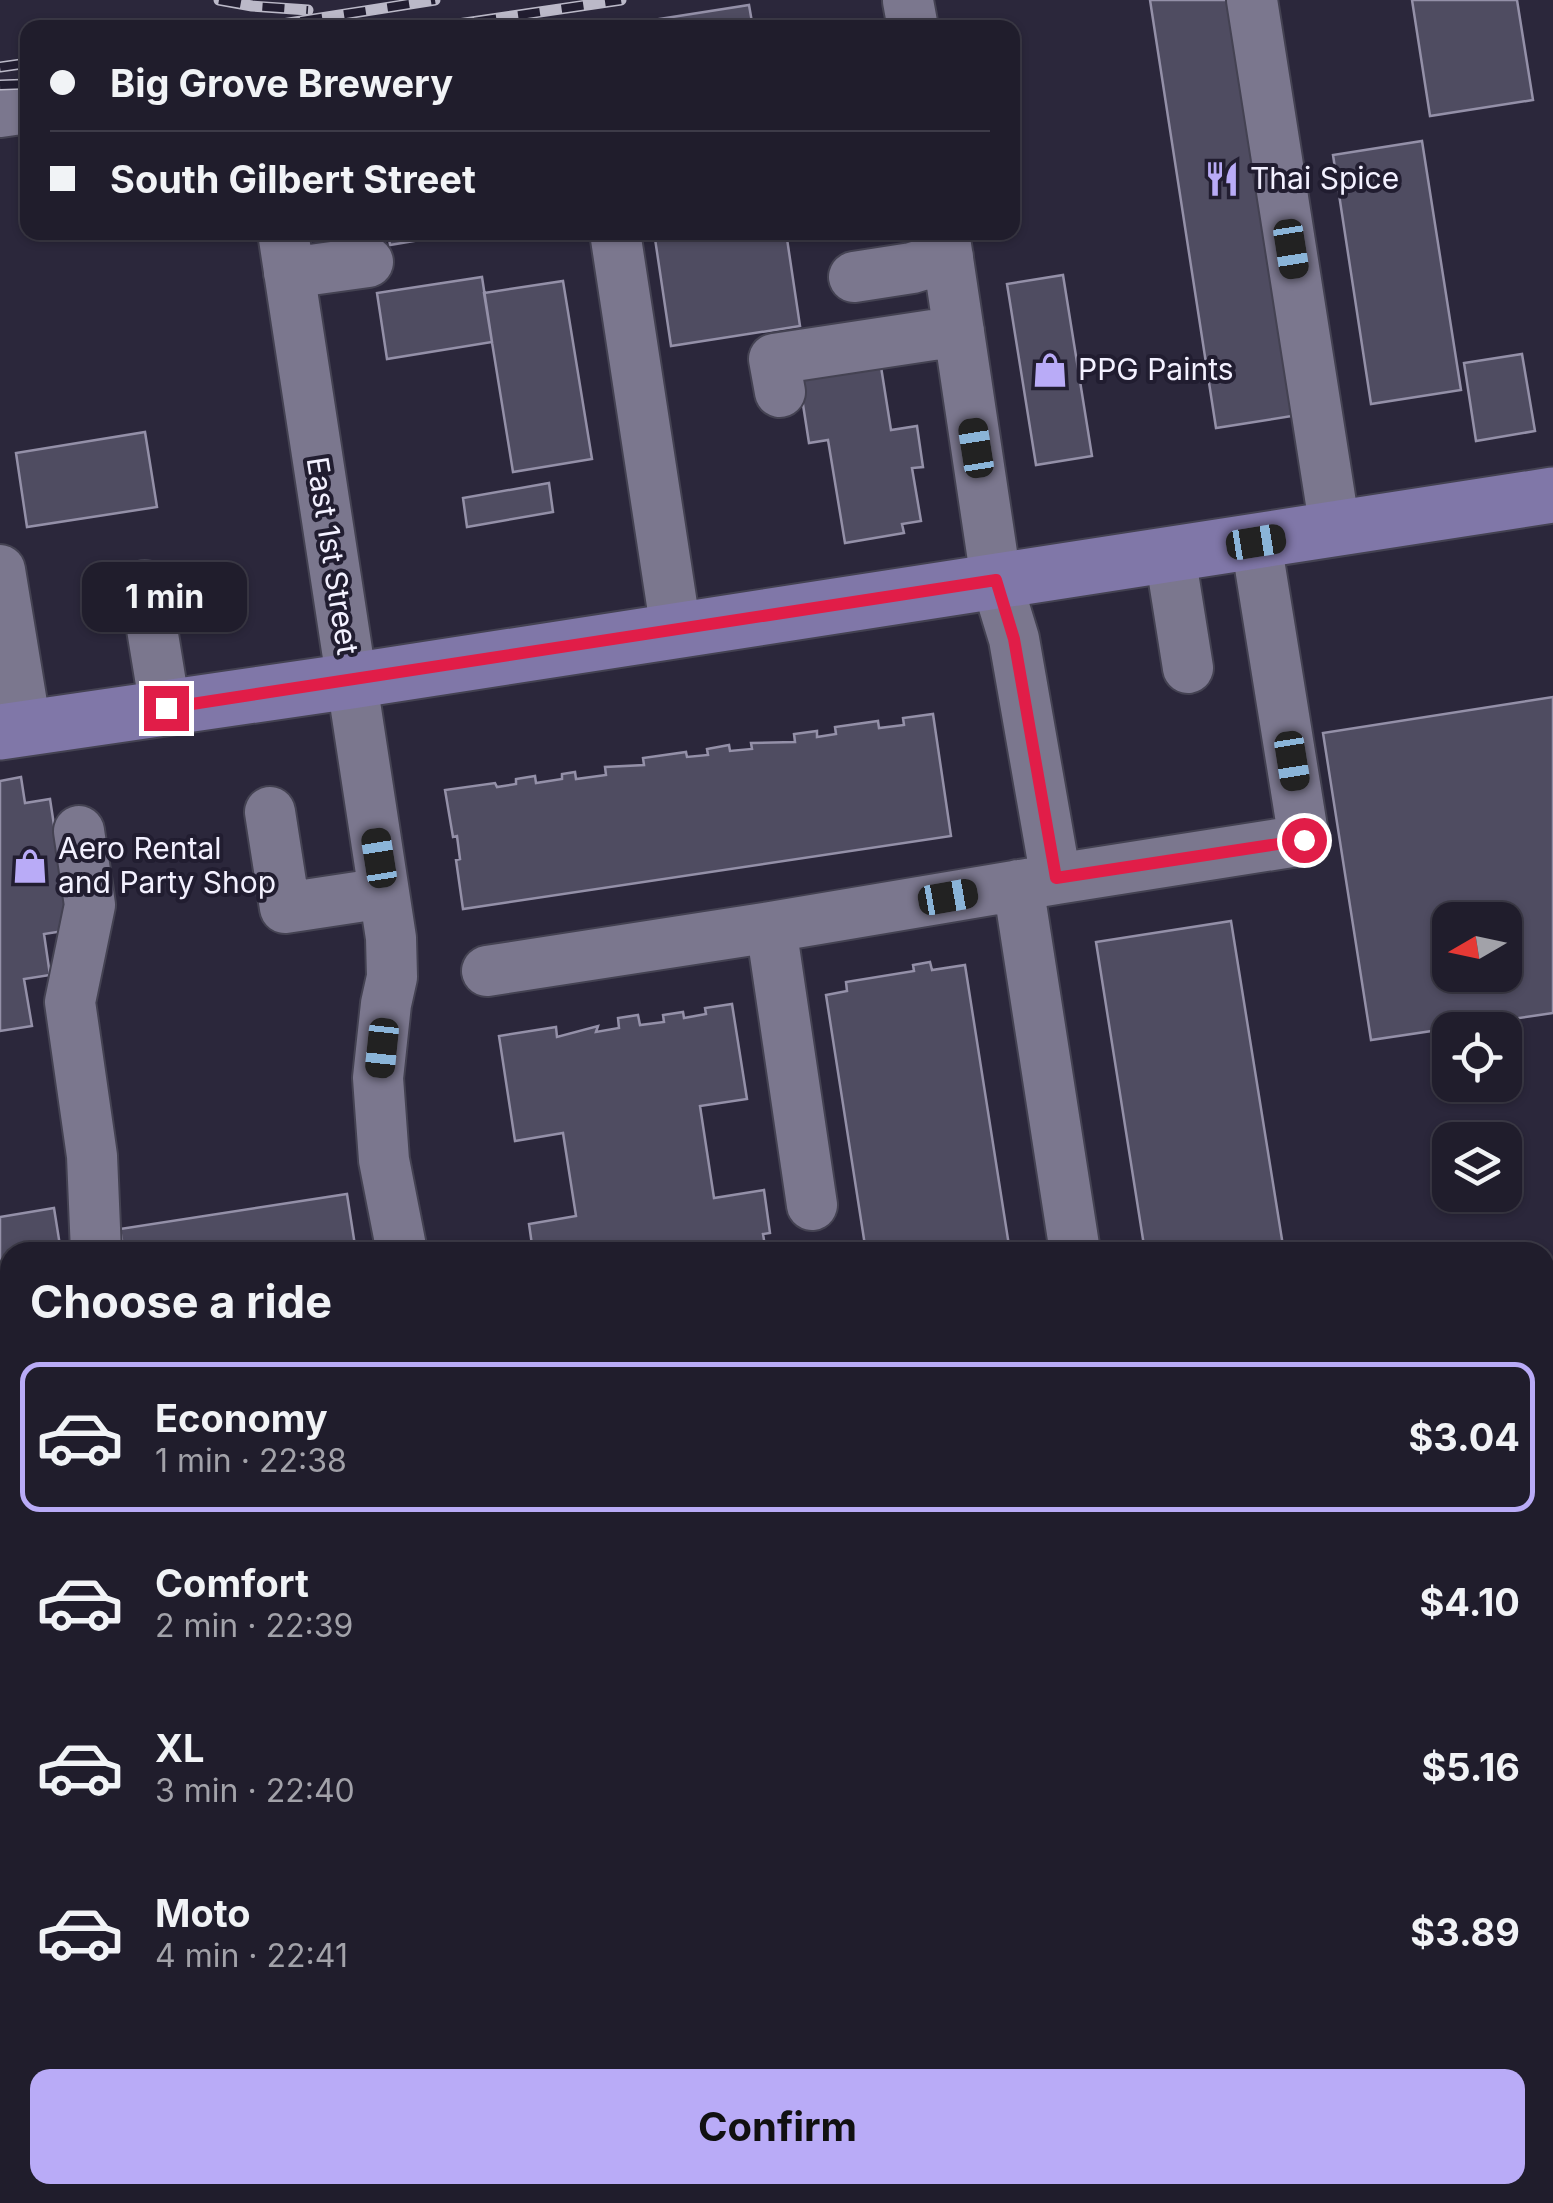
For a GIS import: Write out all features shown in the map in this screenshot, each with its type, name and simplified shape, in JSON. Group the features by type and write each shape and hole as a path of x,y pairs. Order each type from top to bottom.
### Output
{"main road":[{"path":"13,730 1553,494"}],"street":[{"path":"1252,0 1335,529"},
{"path":"616,240 676,631"},
{"path":"854,277 912,268 946,244 996,580 1014,639 1074,1242"},
{"path":"286,253 368,262"},
{"name":"East 1st Street","path":"286,253 388,915 392,977 378,1078 384,1160 400,1242"},
{"path":"780,392 774,358 959,331"},
{"path":"487,971 1304,840 1256,542"},
{"path":"1170,555 1188,668"},
{"path":"0,570 13,730"},
{"path":"146,586 166,708"},
{"path":"270,812 285,908 388,915"},
{"path":"79,831 90,905 70,1002 92,1156 96,1242"},
{"path":"772,927 812,1204"}],"building":[{"path":"1150,0 1227,0 1292,416 1216,428"},
{"path":"1412,0 1517,0 1533,100 1430,116"},
{"path":"749,5 752,20 653,20"},
{"path":"1422,141 1461,390 1371,404 1333,155"},
{"path":"389,240 420,240 390,245"},
{"path":"655,240 787,240 800,326 671,346"},
{"name":"PPG Paints","path":"1063,275 1092,456 1036,465 1007,284"},
{"path":"482,277 492,342 387,359 377,293"},
{"path":"563,281 592,459 513,472 484,293"},
{"path":"879,354 891,430 917,426 923,467 912,468 921,521 902,524 904,533 845,543 828,440 809,443 797,366"},
{"path":"1522,354 1535,431 1476,441 1464,363"},
{"path":"145,432 157,507 27,527 16,453"},
{"path":"549,483 553,512 467,527 463,498"},
{"path":"1553,697 1553,1013 1522,1018 1522,1012 1432,1012 1432,1031 1371,1040 1323,733"},
{"path":"933,714 951,836 463,909 457,836 453,837 445,790 495,783 497,787 535,776 536,783 562,779 562,774 575,772 576,779 606,775 605,767 644,765 643,758 686,752 687,757 708,755 707,749 729,745 730,751 752,749 751,743 795,742 794,734 817,731 817,737 836,734 835,727 878,721 879,728 904,725 903,718"},
{"name":"Aero Rental and Party Shop","path":"21,777 25,803 50,799 70,930 44,934 50,975 24,979 32,1026 0,1031 0,781"},
{"path":"1231,921 1282,1242 1143,1242 1096,942"},
{"path":"930,962 932,970 965,965 1008,1242 864,1242 826,995 847,991 846,982 914,971 913,965"},
{"path":"732,1004 747,1099 700,1106 714,1198 764,1190 770,1233 763,1234 764,1242 532,1242 529,1224 576,1216 563,1133 515,1141 499,1036 556,1027 557,1037 598,1026 596,1032 619,1028 618,1018 638,1015 640,1025 664,1022 663,1015 683,1012 684,1018 706,1014 705,1008"},
{"path":"347,1194 354,1242 122,1242 120,1229"},
{"path":"54,1208 59,1242 0,1242 0,1217"}],"railway":[{"path":"219,0 308,10"},
{"path":"308,20 435,0"},
{"path":"485,20 621,0"},
{"path":"0,67 20,64"},
{"path":"0,85 20,84"}],"place":[{"name":"Thai Spice","path":"1222,179"},
{"name":"PPG Paints","path":"1050,370"},
{"name":"Aero Rental and Party Shop","path":"30,866"}],"route":[{"path":"166,708 996,580 1014,639 1056,878 1304,840"}]}
